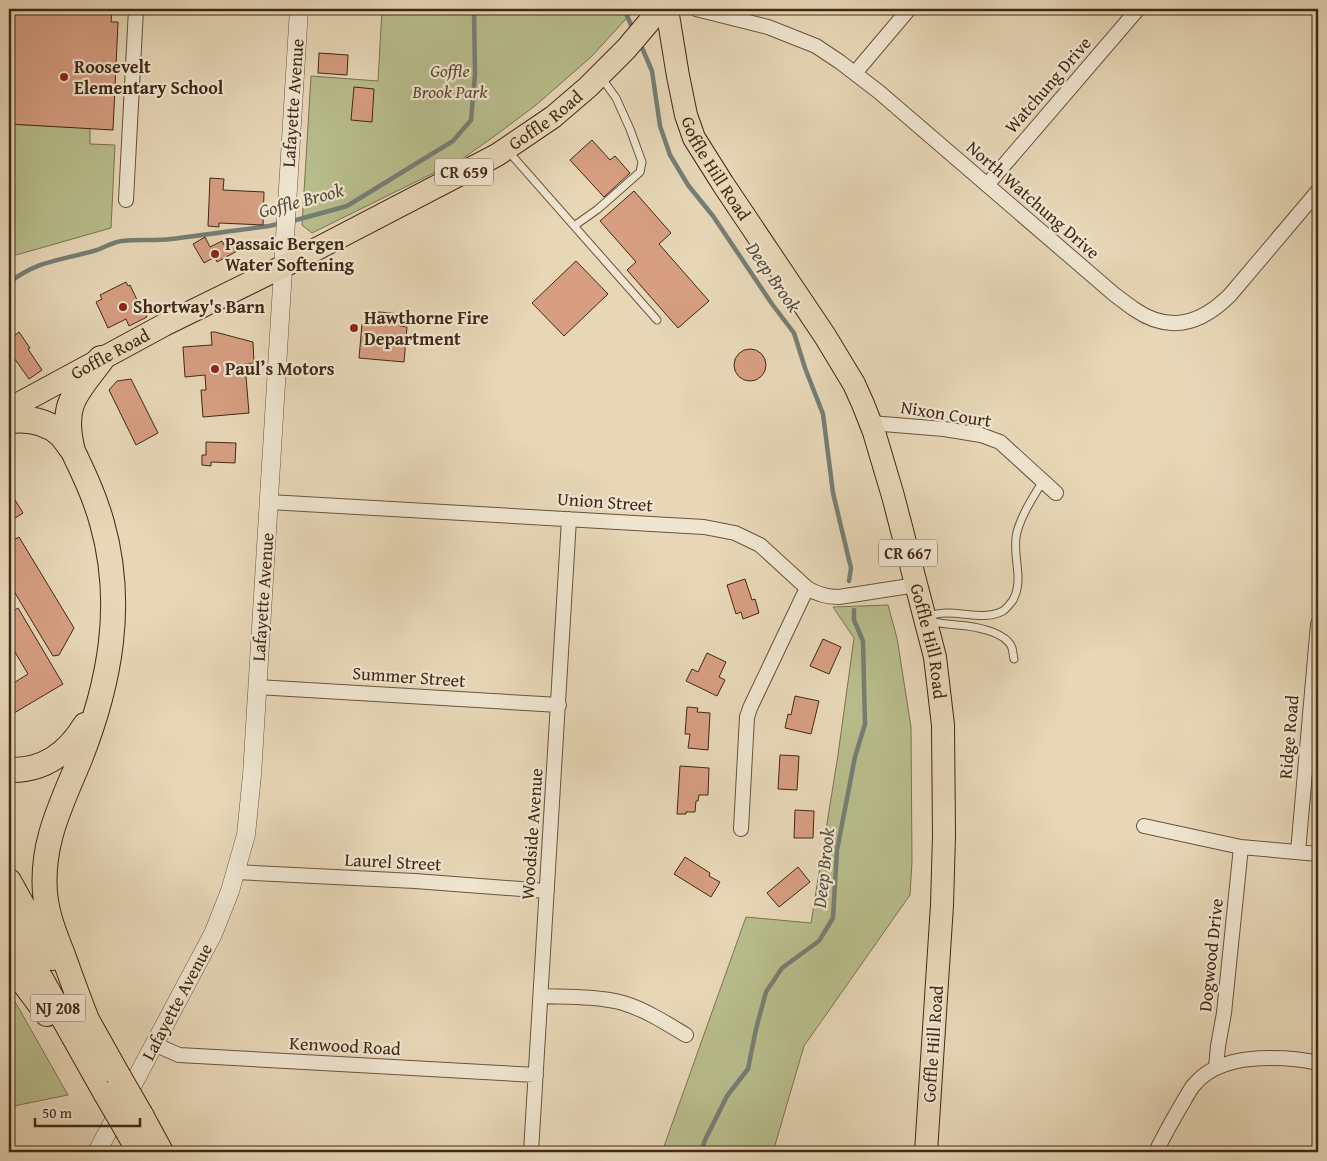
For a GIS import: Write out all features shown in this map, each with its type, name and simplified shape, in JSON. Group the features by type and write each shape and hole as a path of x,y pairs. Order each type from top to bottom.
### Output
{"highway":[{"path":"88,1022 54,930 45,893 46,856 52,828 94,720 107,671 111,646 114,603 108,547 93,497 71,446 67,422 73,399 101,359"},
{"path":"9,420 35,420 61,434 71,446"},
{"path":"9,770 21,771 38,767 54,759 79,734 90,718 100,697"},
{"name":"NJ 208","path":"9,881 88,1022 112,1084"},
{"name":"NJ 208","path":"9,922 112,1084 134,1123 162,1152"},
{"path":"9,962 112,1084"},
{"name":"NJ 208","path":"134,1123 140,1152"}],"main road":[{"name":"Goffle Road","path":"9,409 164,325 282,267 506,149 553,117 588,87 626,49 660,9"},
{"name":"Goffle Hill Road","path":"667,9 686,115 694,138 825,336 854,384 871,423 893,496 935,657 943,725 944,836 942,905 926,1152"},
{"path":"9,392 37,393"}],"street":[{"path":"126,200 136,9"},
{"name":"Lafayette Avenue","path":"97,1152 213,934 230,891 246,835 252,775 299,9"},
{"name":"North Watchung Drive","path":"696,9 768,27 816,46 840,62 879,92 1108,288 1135,310 1147,317 1177,323 1204,316 1220,304 1236,287 1318,191"},
{"path":"854,73 909,9"},
{"name":"Watchung Drive","path":"987,185 1138,9"},
{"name":"Nixon Court","path":"871,423 944,429 981,435 1000,442 1056,493"},
{"name":"Union Street","path":"269,502 704,527 735,533 760,546 807,588 826,597 839,597 916,585"},
{"name":"Woodside Avenue","path":"531,1152 569,519"},
{"path":"741,830 747,717 807,588"},
{"name":"Ridge Road","path":"1298,852 1318,624"},
{"name":"Summer Street","path":"257,686 559,705"},
{"path":"1144,826 1242,847 1318,854"},
{"name":"Dogwood Drive","path":"1216,1067 1224,1013 1242,847"},
{"name":"Laurel Street","path":"236,872 547,890"},
{"path":"541,996 585,997 622,1003 653,1015 686,1035"},
{"name":"Kenwood Road","path":"154,1044 179,1055 536,1076"},
{"path":"1156,1152 1166,1130 1193,1086 1216,1067 1228,1062 1260,1058 1306,1060 1318,1063"}],"lane":[{"path":"574,226 598,209 640,172 642,162 616,98 600,75"},
{"path":"506,149 657,320"},
{"path":"925,618 942,613 981,616 996,614 1009,605 1016,594 1019,577 1015,545 1017,532 1026,510 1043,481"},
{"path":"925,618 938,624 954,624 993,632 1003,636 1012,648 1014,659"}],"green space":[{"name":"Goffle Brook Park","path":"382,9 635,9 591,57 536,105 462,159 312,233 302,225 311,76 378,81"},
{"path":"9,124 90,128 90,144 115,145 111,228 9,257"},
{"path":"888,605 897,638 911,727 912,862 910,895 804,1046 773,1152 662,1152 746,917 811,923 838,755 854,638 833,607"},
{"path":"9,991 68,1095 9,1107"}],"building":[{"path":"9,9 112,9 111,22 118,22 113,130 9,124"},
{"path":"319,53 348,55 347,75 318,73"},
{"path":"354,87 374,89 372,122 351,120"},
{"path":"592,140 610,160 615,156 630,173 604,197 570,160"},
{"path":"210,178 224,179 223,190 264,192 263,225 219,223 219,227 208,226"},
{"path":"634,191 671,233 659,244 709,301 678,328 627,270 636,262 600,221"},
{"name":"Passaic Bergen Water Softening","path":"205,237 210,247 222,241 224,245 233,240 239,250 217,262 215,257 204,263 193,244"},
{"path":"576,261 608,294 564,336 532,303"},
{"name":"Shortway's Barn","path":"126,282 128,286 130,285 138,302 144,299 151,311 145,314 147,317 129,326 126,319 108,328 96,302 102,299 100,295"},
{"path":"369,311 401,314 400,326 407,327 404,362 359,358 362,324 367,325"},
{"path":"19,332 42,370 29,379 9,351 9,340"},
{"name":"Paul’s Motors","path":"211,332 253,342 254,363 245,364 249,413 203,417 201,390 206,390 205,375 185,377 183,347 212,345"},
{"path":"750,349 756,350 761,354 765,359 765,371 761,376 756,380 750,381 744,380 739,376 735,371 734,365 735,359 739,354 744,350"},
{"path":"131,379 158,433 136,445 109,390 117,381"},
{"path":"206,442 236,443 235,463 211,462 211,466 202,465 202,455 206,455"},
{"path":"9,490 23,513 9,522"},
{"path":"19,537 74,628 59,655 53,656 9,583 9,543"},
{"path":"745,579 752,600 755,599 759,613 743,619 741,612 736,614 727,585"},
{"path":"18,608 63,684 9,716 9,686 28,674 9,642 9,614"},
{"path":"823,639 841,647 829,674 810,666"},
{"path":"707,653 726,662 719,677 725,680 717,696 686,681 692,669 698,672"},
{"path":"795,696 819,701 811,734 785,728 788,714 791,715"},
{"path":"687,707 698,708 697,712 710,713 708,750 688,748 690,734 685,734"},
{"path":"780,755 799,756 797,790 778,789"},
{"path":"680,766 709,768 708,795 699,795 698,801 696,801 695,812 677,814"},
{"path":"795,810 814,811 813,838 794,838"},
{"path":"685,857 710,873 709,876 720,882 711,897 674,874"},
{"path":"798,867 810,882 779,907 767,893"}],"waterway":[{"name":"Goffle Brook","path":"289,222 347,206 453,141 471,120 475,74 474,9"},
{"name":"Deep Brook","path":"624,9 633,29"},
{"name":"Deep Brook","path":"640,43 652,71 660,126 670,155 688,185 713,216 772,304 794,333 823,414 833,493 851,568 849,581"},
{"name":"Goffle Brook","path":"9,283 19,275 40,265 97,250 112,243 128,240 171,239 282,223"},
{"name":"Deep Brook","path":"701,1152 727,1096 748,1069 766,992 782,968 819,941 833,918 837,850 855,757 865,724 863,641 854,620 854,610"}],"place":[{"name":"Roosevelt Elementary School","path":"64,77"},
{"name":"Passaic Bergen Water Softening","path":"215,254"},
{"name":"Shortway's Barn","path":"123,307"},
{"name":"Hawthorne Fire Department","path":"354,328"},
{"name":"Paul’s Motors","path":"215,369"}]}
